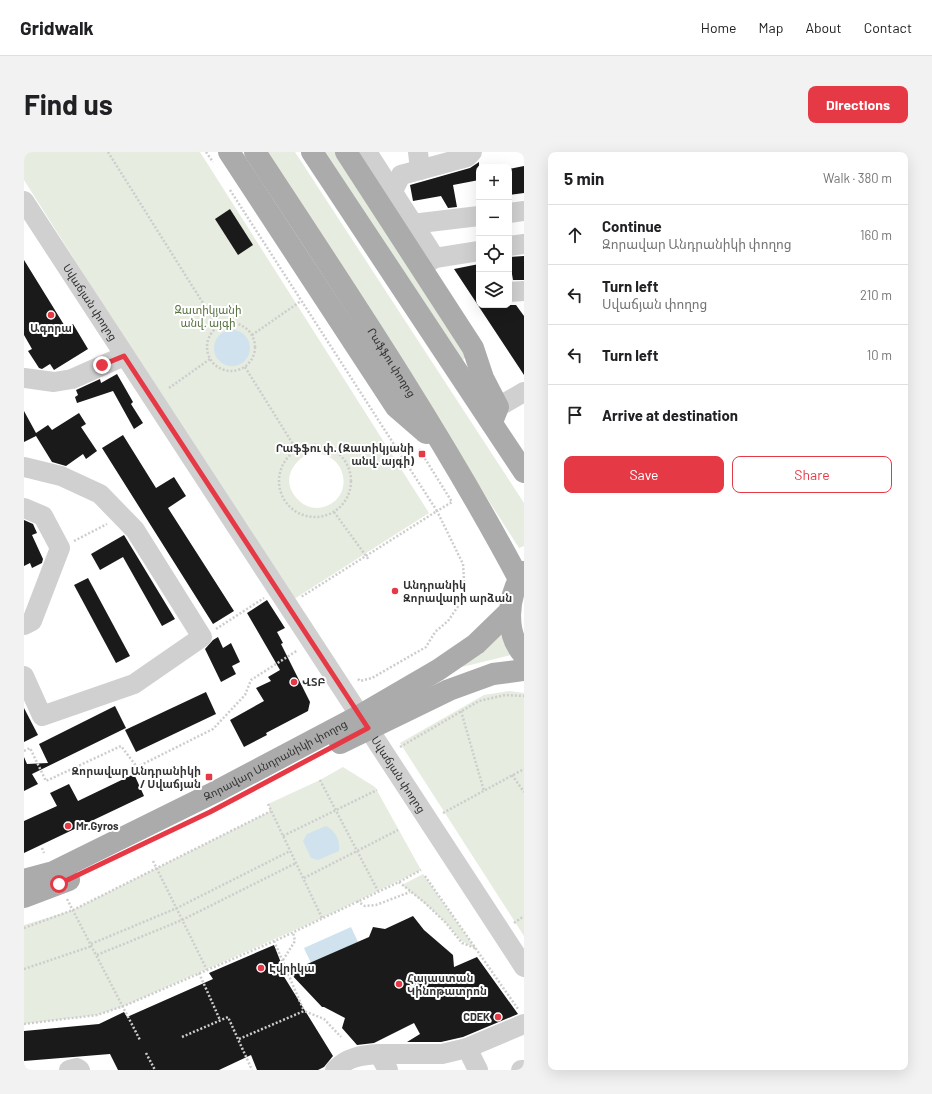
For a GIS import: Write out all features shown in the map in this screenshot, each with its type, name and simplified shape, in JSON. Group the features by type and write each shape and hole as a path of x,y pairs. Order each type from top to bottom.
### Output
{"main road":[{"name":"Րաֆֆու փողոց","path":"255,152 339,280 522,576 512,594 510,611 512,633 524,655"},
{"path":"312,152 495,415 524,472"},
{"path":"346,152 388,202 427,262 473,348 495,415"},
{"path":"222,158 396,407 444,448"},
{"name":"Զորավար Անդրանիկի փողոց","path":"24,897 59,884 210,812 363,722 476,644 510,611"},
{"name":"Զորավար Անդրանիկի փողոց","path":"24,880 53,872 363,722 493,674 524,670"}],"street":[{"path":"367,152 388,202 412,224 427,262 476,252"},
{"path":"388,202 401,175 419,161 467,158 472,152"},
{"name":"Սվաճյան փողոց","path":"24,201 277,589 298,602 311,642 524,967"},
{"path":"512,213 524,211"},
{"path":"412,224 476,216"},
{"path":"512,246 524,244"},
{"path":"512,292 524,291"},
{"path":"24,378 54,382 72,379 124,356"},
{"path":"495,415 524,392"},
{"path":"24,467 61,476 100,494 135,530 202,638 134,684 42,716 24,676"},
{"path":"24,508 43,516 60,548 32,621 24,625"},
{"path":"335,1070 340,1065 359,1055 384,1062 442,1054 468,1048 522,1018"},
{"path":"468,1048 478,1070"},
{"path":"69,1070 77,1068 80,1070"}],"path":[{"path":"108,152 218,327"},
{"path":"206,152 222,158"},
{"path":"227,184 437,511 463,564 464,599 448,621 435,632 426,647 372,678 360,681 354,676"},
{"path":"252,335 302,301"},
{"path":"233,323 240,325 252,335 255,349 250,362 245,367 232,371 226,370 220,368 210,359 207,345 209,338 218,327 233,323"},
{"path":"169,388 210,359"},
{"path":"245,367 296,449"},
{"path":"388,434 393,431"},
{"path":"298,602 366,556 452,502 415,442"},
{"path":"322,445 337,452 348,466 351,483 350,492 344,503 334,512 316,518 306,517 293,511 284,500 279,491 279,472 283,463 296,449 304,446 322,445"},
{"path":"334,512 369,560"},
{"path":"60,548 122,517"},
{"path":"202,638 277,589"},
{"path":"24,751 30,748 46,781 121,746 137,767 213,729 245,695 251,680 311,642"},
{"path":"403,754 399,748 490,697 505,694 524,696"},
{"path":"461,712 484,791"},
{"path":"440,815 524,769"},
{"path":"512,775 524,792"},
{"path":"320,780 378,891"},
{"path":"283,836 377,790"},
{"path":"268,804 322,918"},
{"path":"24,928 73,910 271,811"},
{"path":"304,878 398,830"},
{"path":"42,848 44,853"},
{"path":"24,969 92,945 177,908 290,851"},
{"path":"153,861 206,970"},
{"path":"97,954 182,920 296,863"},
{"path":"24,1024 97,1015 124,1006 274,941 399,882 420,870"},
{"path":"425,876 522,1018"},
{"path":"399,882 446,923 462,943 475,948"},
{"path":"357,901 365,906 376,905 410,892"},
{"path":"70,903 124,1006 140,1040"},
{"path":"512,924 524,916"},
{"path":"282,961 295,941 293,932"},
{"path":"274,941 304,1012"},
{"path":"199,974 220,1020"},
{"path":"239,1039 304,1012 324,1019 341,1037"},
{"path":"182,1037 228,1017 252,1070"},
{"path":"146,1052 155,1070"}],"green space":[{"name":"Զատիկյանի անվ. այգի","path":"24,152 200,152 429,513 291,601 24,180","holes":["310,453 324,455 334,460 341,469 344,479 343,489 338,498 329,505 317,508 310,507 298,500 294,495 289,482 290,476 295,465 304,456"]},
{"path":"265,152 295,152 524,503 524,546 519,548"},
{"path":"324,152 339,152 465,350 465,358 463,360"},
{"path":"499,632 511,655 462,667"},
{"path":"509,691 524,693 524,936 400,743 484,695"},
{"path":"343,767 375,787 421,870 322,918 124,1006 97,1015 24,1024 24,925 73,910 271,811 268,804 320,780"},
{"path":"423,874 475,948 460,939 438,915 402,885"}],"water":[{"path":"232,330 242,333 247,338 250,348 247,358 242,363 232,366 222,363 217,358 214,348 217,338 222,333"},
{"path":"326,826 337,836 339,851 318,860 311,858 303,841 307,834"},
{"path":"351,927 358,942 311,963 304,948"}],"building":[{"path":"476,164 476,181 453,185 457,207 448,208 441,196 413,201 410,185 470,168"},
{"path":"524,166 524,193 512,195 512,168"},
{"path":"230,209 253,245 238,255 215,219"},
{"path":"524,256 524,280 513,280 512,257"},
{"path":"24,260 66,328 73,324 88,349 54,370 50,364 42,369 39,368 28,351 32,349 24,335"},
{"path":"476,265 476,302 454,269"},
{"path":"512,305 516,305 524,316 524,375 480,308 512,308"},
{"path":"117,374 133,402 131,404 143,423 134,429 113,391 77,403 75,397 78,395 76,390 100,379 101,383"},
{"path":"24,411 36,433 48,425 52,430 79,413 86,424 81,427 97,451 86,459 83,454 66,466 52,462 36,436 24,442"},
{"path":"123,435 156,488 174,477 186,496 168,508 234,611 213,624 102,448"},
{"path":"24,520 33,524 37,533 32,535 43,559 42,563 32,568 30,563 24,566"},
{"path":"124,535 175,619 162,626 123,557 100,570 91,554"},
{"path":"88,578 130,656 116,663 74,585"},
{"path":"267,600 285,628 277,632 283,643 281,644 310,702 308,711 266,733 267,735 244,747 230,720 264,701 256,688 271,681 268,677 280,670 247,613"},
{"path":"218,637 223,648 231,643 240,662 232,666 236,674 221,682 205,649"},
{"path":"206,692 216,714 136,752 125,730"},
{"path":"115,706 126,728 32,774 38,784 24,791 24,757 27,764 48,763 39,744"},
{"path":"24,708 38,735 24,742"},
{"path":"134,774 144,796 24,853 24,821 57,806 50,793 69,784 78,801"},
{"name":"Հայաստան Կինոթատրոն","path":"413,916 424,930 453,955 454,967 477,957 518,1014 463,1037 441,1042 407,1042 420,1034 414,1023 374,1043 357,1045 342,1028 345,1018 322,1007 289,972 369,937 373,927 385,929"},
{"path":"274,945 285,973 283,975 333,1056 324,1067 318,1070 257,1070 251,1055 219,1070 118,1070 110,1054 24,1061 24,1031 99,1024 124,1012 127,1017 213,979 209,973"}],"place":[{"name":"Ագորա","path":"51,315"},
{"name":"Րաֆֆու փ. (Զատիկյանի անվ. այգի)","path":"422,454"},
{"name":"Անդրանիկ Զորավարի արձան","path":"395,591"},
{"name":"ՎՏԲ","path":"294,682"},
{"name":"Զորավար Անդրանիկի / Սվաճյան","path":"209,777"},
{"name":"Mr.Gyros","path":"68,826"},
{"name":"Էվրիկա","path":"261,968"},
{"name":"Հայաստան Կինոթատրոն","path":"399,984"},
{"name":"CDEK","path":"498,1017"}],"route":[{"path":"59,884 210,812 231,799 368,728 342,691 124,356 102,365"}]}
